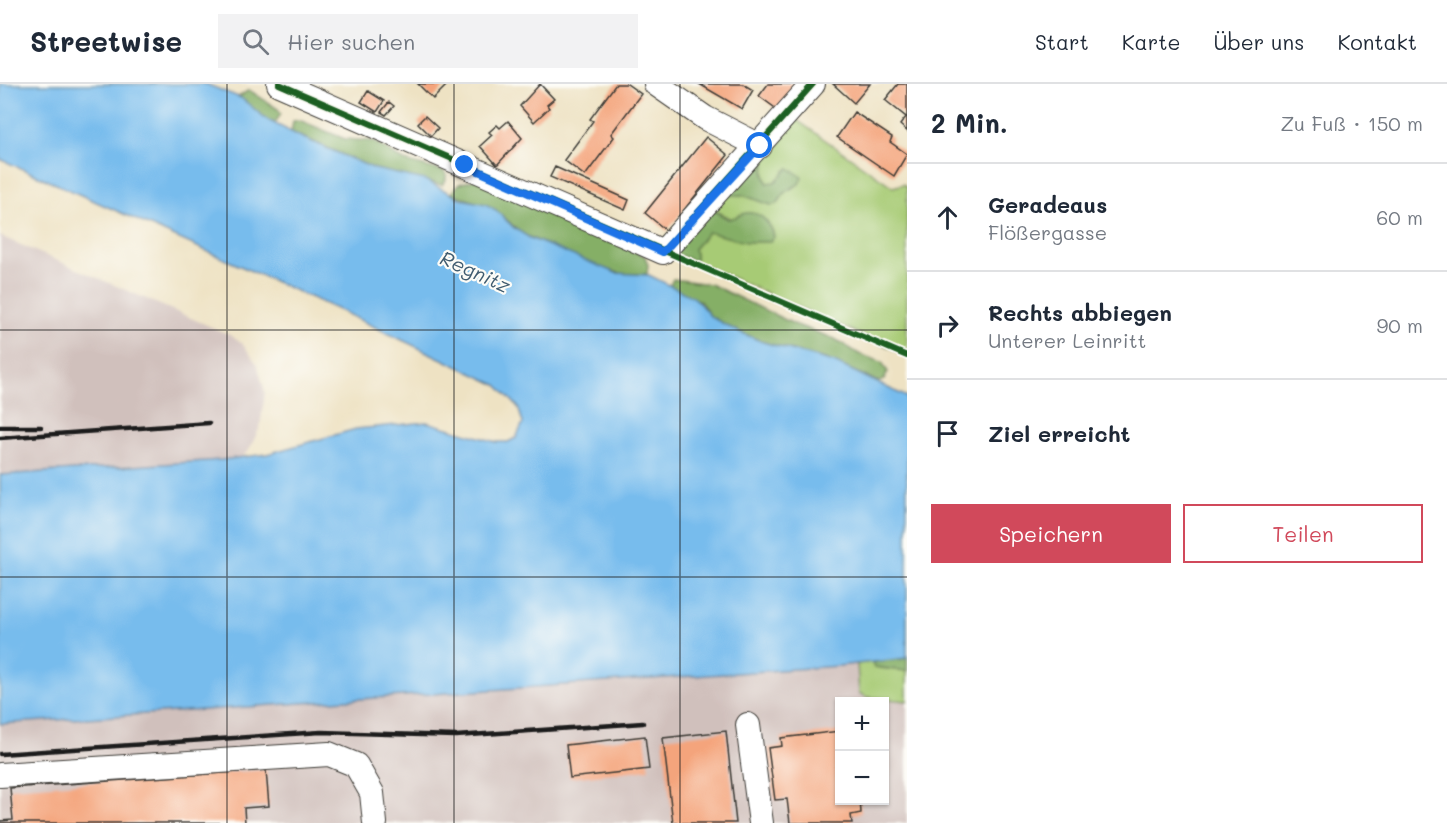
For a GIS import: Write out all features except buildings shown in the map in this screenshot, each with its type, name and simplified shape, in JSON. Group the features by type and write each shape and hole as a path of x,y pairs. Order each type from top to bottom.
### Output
{"street":[{"path":"279,84 663,252 813,84"},
{"path":"656,84 705,118 760,146"},
{"path":"748,725 761,823"},
{"path":"0,775 329,754 356,765 372,793 375,823"}],"shaded area":[{"path":"0,236 228,334 242,343 257,364 265,392 260,427 249,450 242,457 267,454 356,429 427,422 496,442 508,442 520,433 523,423 518,407 907,658 864,661 866,697 835,697 835,805 889,805 889,699 907,701 907,823 0,823"}],"green space":[{"path":"249,90 278,109 281,113 276,122 268,120 238,97"},
{"path":"791,116 893,187 903,184 907,187 907,355 696,262 694,249 708,232 755,240 773,232 756,214 746,214 732,219 708,207 722,193 743,195 771,205 777,204 786,191 795,187 786,170 778,180 770,183 767,183 765,173 770,147"},
{"path":"299,120 345,139 373,141 404,161 443,171 446,174 446,180 442,185 375,169 291,132 293,121"},
{"path":"766,153 764,174 767,183 775,182 789,168 802,177 799,184 786,191 777,204 771,205 743,195 727,195"},
{"path":"477,179 645,256 648,265 647,274 626,275 597,267 522,234 496,210 451,193 459,184"},
{"path":"708,207 728,219 746,213 761,216 768,223 774,237 769,242 746,242 708,232 694,249 696,262 673,253"},
{"path":"673,279 710,284 794,324 835,339 859,354 882,362 888,372 884,380 879,382 825,359 763,342 735,330 711,317 700,301 669,287"},
{"path":"907,658 907,671 874,667 872,662"},
{"path":"875,660 872,662 879,668 907,671 907,701 889,699 889,697 866,697 859,693 857,664"}],"water":[{"name":"Regnitz","path":"0,84 206,84 241,98 268,120 301,137 375,169 425,180 461,199 486,204 496,210 514,228 530,238 616,273 649,275 695,298 711,317 735,330 763,342 834,362 907,397 907,658 839,666 0,724 0,475 221,460 267,454 356,429 427,422 496,442 508,442 516,438 523,423 518,407 497,385 341,311 0,159"}],"railway":[{"path":"0,438 209,423"},
{"path":"0,427 41,427"},
{"path":"0,754 321,732 456,736 643,723"}],"cycle path":[{"path":"279,84 907,356"},
{"path":"663,252 813,84"}],"route":[{"path":"465,165 663,252 760,146"}]}
